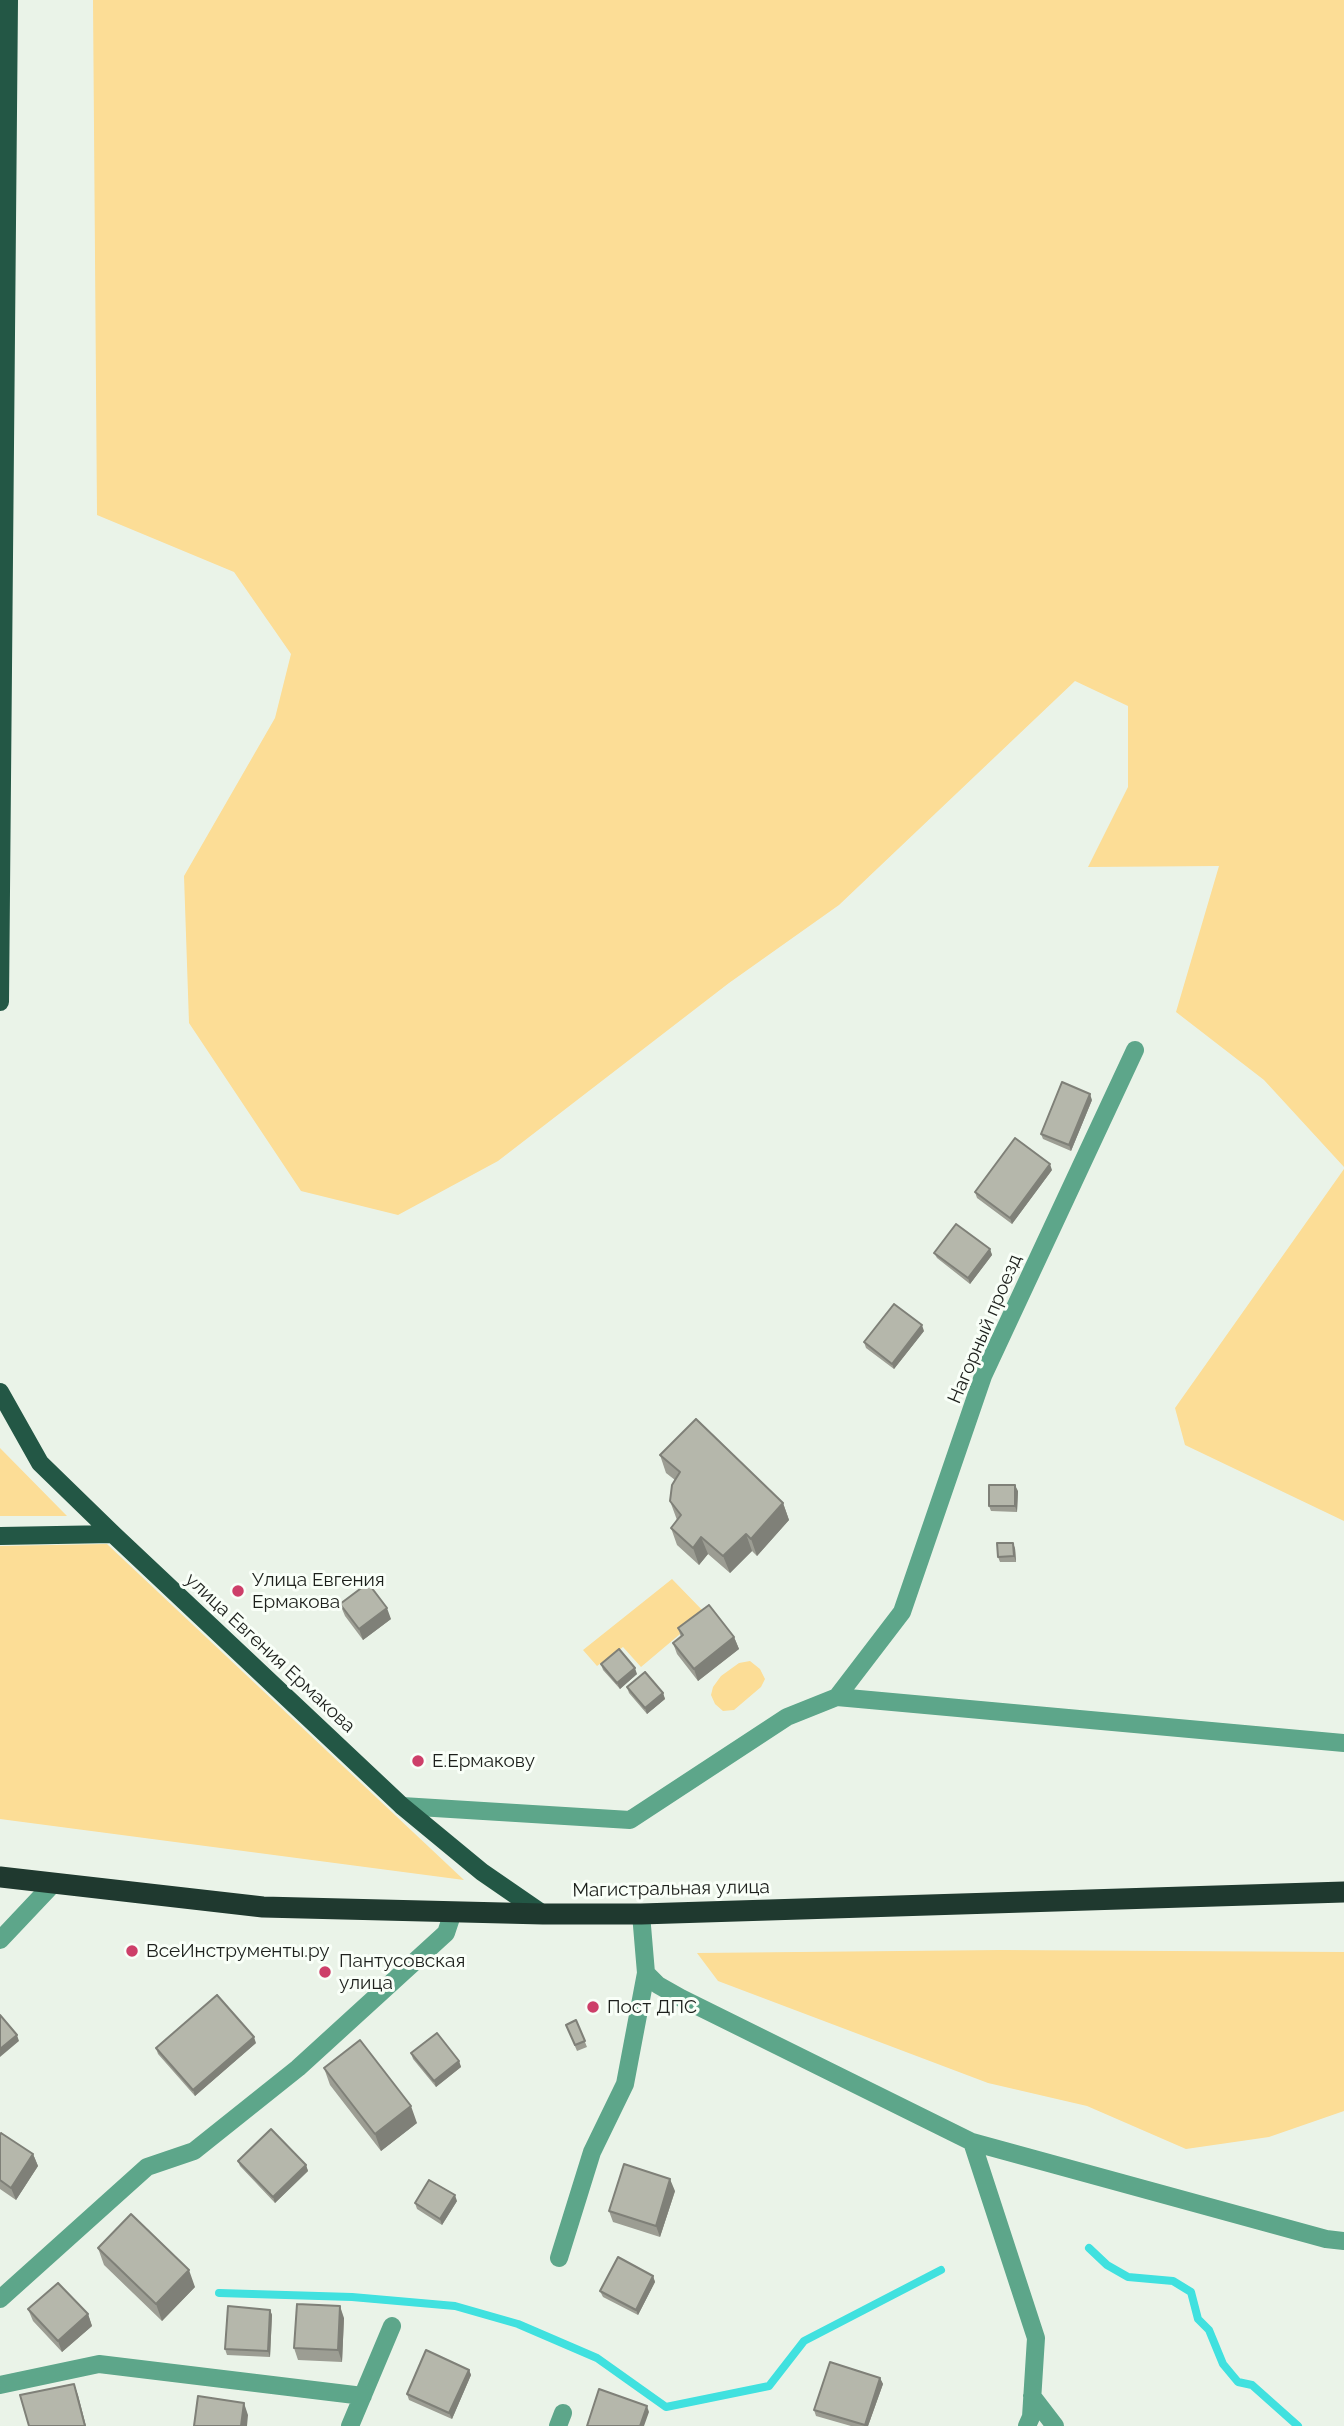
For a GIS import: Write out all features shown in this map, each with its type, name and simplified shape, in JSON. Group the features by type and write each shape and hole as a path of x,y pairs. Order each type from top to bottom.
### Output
{"highway":[{"name":"Магистральная улица","path":"0,1877 263,1908 543,1914 641,1914 1344,1892"}],"main road":[{"path":"0,1002 9,0"},
{"name":"улица Евгения Ермакова","path":"0,1392 40,1463 113,1534 402,1806 482,1872 543,1914"},
{"path":"0,1536 113,1534"}],"street":[{"name":"Нагорный проезд","path":"837,1697 902,1612 983,1376 1135,1050"},
{"path":"402,1806 630,1820 787,1717 837,1697 1344,1742"},
{"path":"0,1940 52,1885"},
{"path":"0,2299 147,2167 194,2151 298,2068 446,1933 453,1912"},
{"path":"559,2258 592,2152 625,2084 646,1973 641,1914"},
{"path":"646,1973 658,1985 681,1998 972,2142 1326,2239 1344,2241"},
{"path":"972,2142 1036,2338 1027,2426"},
{"path":"350,2426 392,2326"},
{"path":"0,2385 99,2364 363,2396"},
{"path":"1032,2396 1055,2426"}],"shaded area":[{"path":"93,0 1344,0 1344,1167 1264,1080 1176,1012 1219,866 1088,867 1128,787 1128,706 1075,681 839,905 729,983 498,1161 398,1215 301,1191 189,1023 184,876 275,718 291,654 234,572 97,515"},
{"path":"1344,1169 1344,1521 1185,1445 1175,1408"},
{"path":"0,1448 67,1516 0,1516"},
{"path":"107,1544 464,1880 0,1819 0,1546"},
{"path":"672,1579 705,1613 641,1667 623,1647 597,1666 583,1650"},
{"path":"750,1661 760,1669 765,1679 761,1687 734,1710 723,1711 715,1704 711,1695 713,1687 721,1676 739,1663"},
{"path":"1001,1950 1344,1952 1344,2111 1269,2137 1186,2149 1087,2106 988,2083 718,1981 697,1953"}],"building":[{"path":"1062,1082 1090,1094 1069,1145 1041,1134"},
{"path":"1015,1138 1050,1164 1010,1218 975,1192"},
{"path":"956,1224 990,1249 968,1278 934,1253"},
{"path":"894,1304 922,1325 892,1364 864,1342"},
{"path":"696,1419 783,1503 751,1539 746,1534 723,1556 701,1537 693,1548 671,1528 681,1515 670,1501 672,1485 680,1472 660,1455"},
{"path":"989,1485 1015,1485 1015,1506 989,1506"},
{"path":"997,1543 1013,1543 1014,1556 998,1557"},
{"path":"368,1583 387,1608 359,1629 340,1604"},
{"path":"709,1605 734,1637 694,1669 673,1643 683,1635 678,1628"},
{"path":"619,1649 635,1668 617,1683 601,1664"},
{"path":"645,1672 663,1693 645,1708 627,1687"},
{"path":"217,1995 254,2037 193,2090 156,2048"},
{"path":"0,2015 17,2035 0,2049"},
{"path":"576,2020 585,2041 575,2045 566,2025"},
{"path":"437,2033 459,2061 434,2081 411,2053"},
{"path":"360,2040 411,2106 375,2134 324,2068"},
{"path":"271,2129 306,2165 273,2197 238,2161"},
{"path":"1,2133 33,2154 11,2188 0,2180"},
{"path":"624,2164 670,2179 656,2226 609,2211"},
{"path":"429,2180 455,2195 440,2219 415,2203"},
{"path":"131,2214 189,2270 156,2304 98,2248"},
{"path":"618,2257 653,2276 636,2310 600,2291"},
{"path":"58,2283 88,2314 58,2341 28,2309"},
{"path":"297,2304 340,2306 338,2350 294,2348"},
{"path":"228,2306 270,2310 268,2351 225,2349"},
{"path":"426,2350 469,2370 449,2413 407,2394"},
{"path":"830,2362 880,2378 865,2425 814,2410"},
{"path":"74,2384 85,2426 29,2426 20,2395"},
{"path":"599,2389 647,2406 640,2426 587,2426"},
{"path":"198,2396 244,2403 241,2426 194,2426"}],"waterway":[{"path":"1089,2248 1107,2265 1128,2277 1173,2281 1191,2292 1198,2319 1209,2330 1223,2364 1238,2382 1252,2385 1298,2426"},
{"path":"219,2293 352,2297 455,2306 518,2324 597,2358 666,2407 769,2386 804,2341 941,2270"}],"place":[{"name":"Улица Евгения Ермакова","path":"238,1591"},
{"name":"Е.Ермакову","path":"418,1761"},
{"name":"ВсеИнструменты.ру","path":"132,1951"},
{"name":"Пантусовская улица","path":"325,1972"},
{"name":"Пост ДПС","path":"593,2007"}]}
